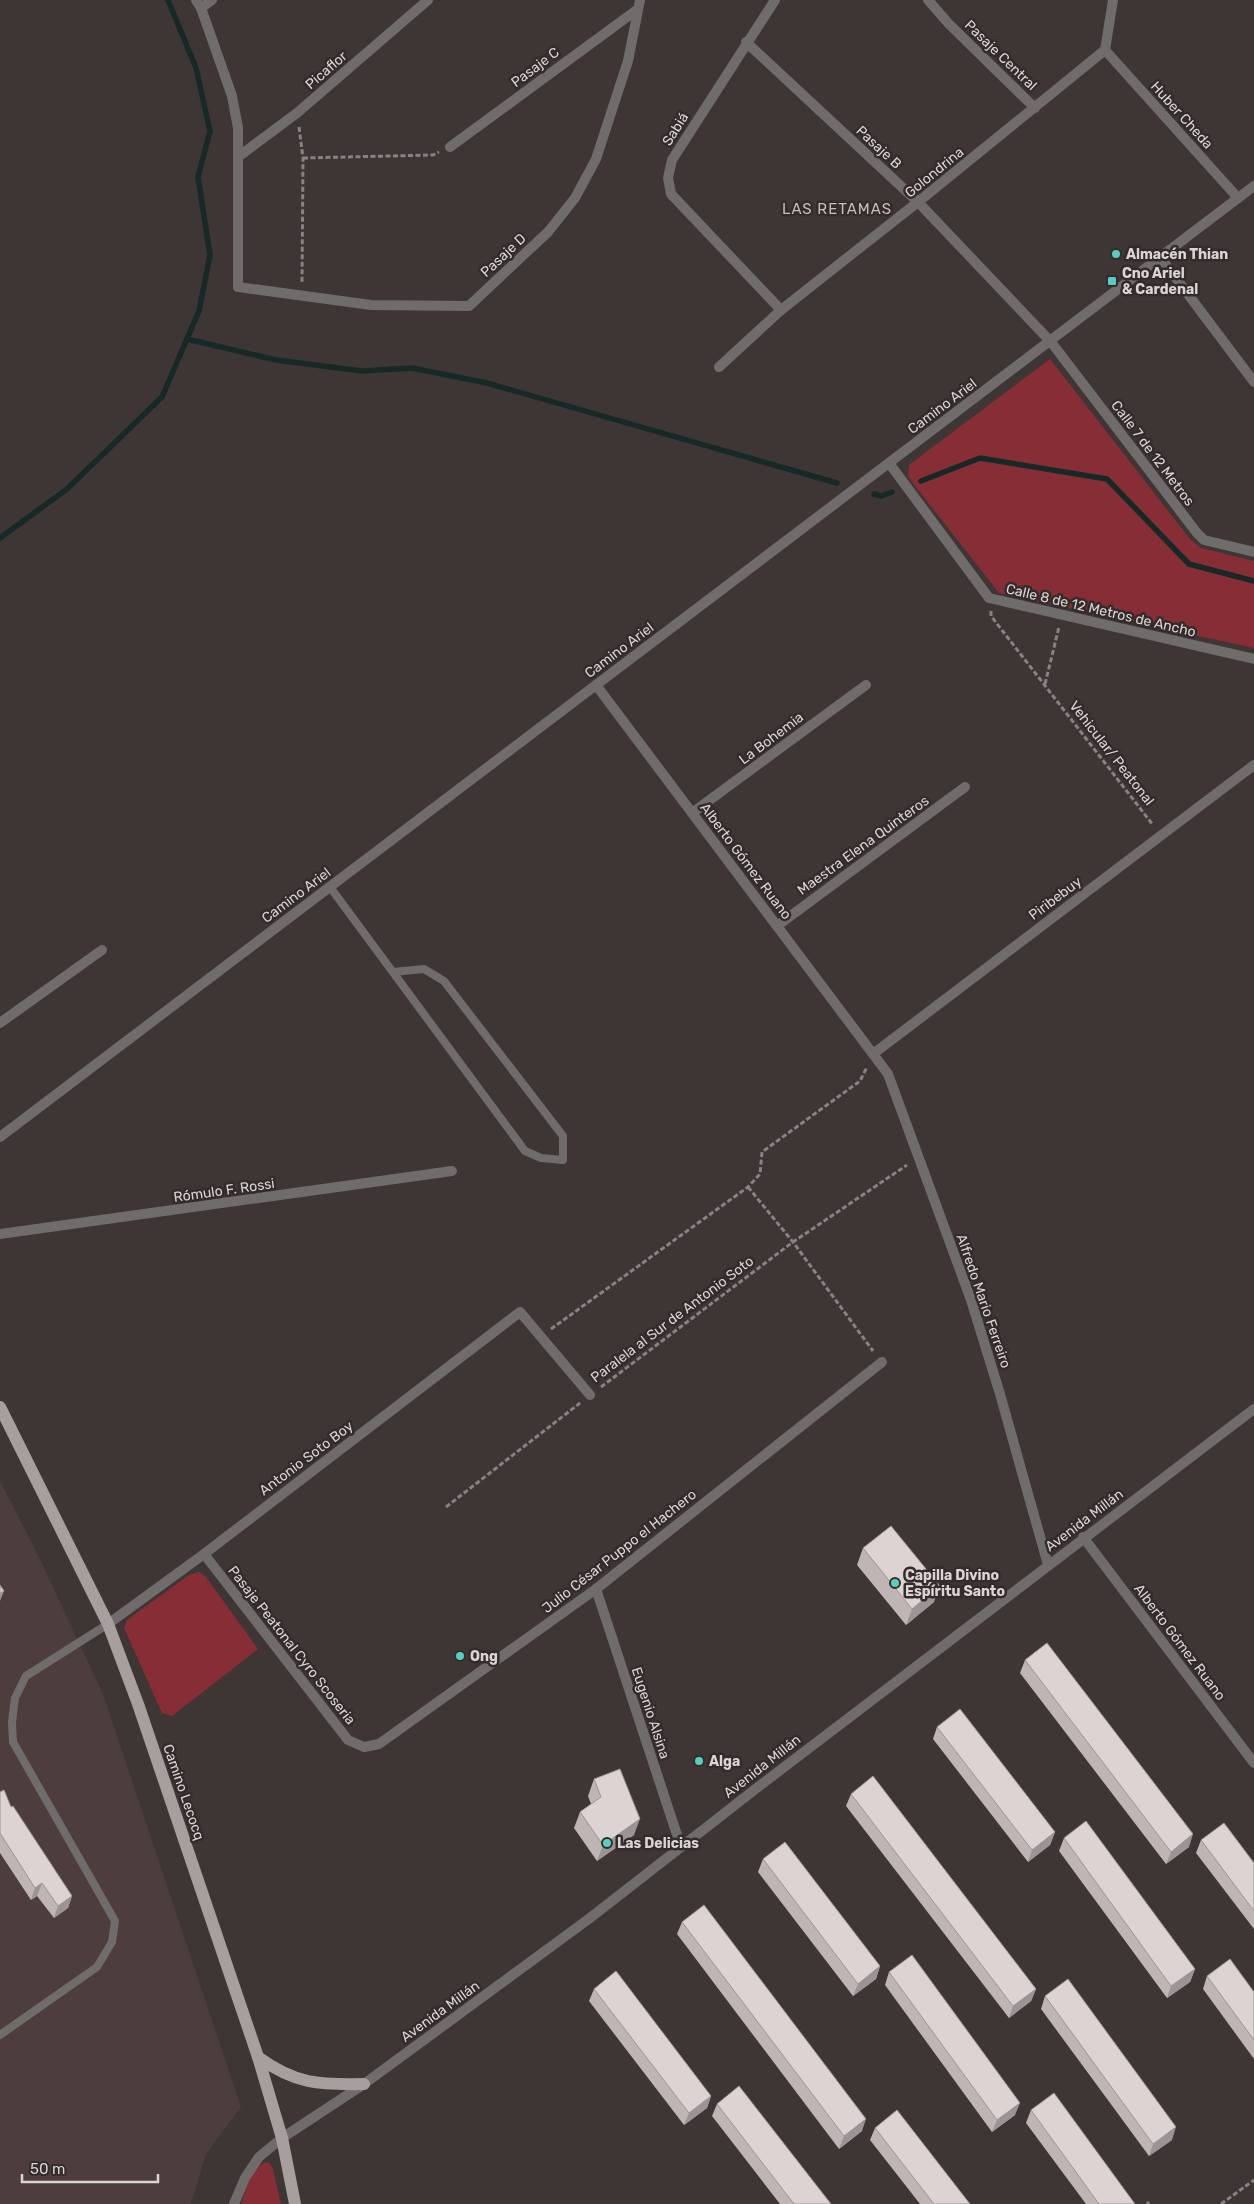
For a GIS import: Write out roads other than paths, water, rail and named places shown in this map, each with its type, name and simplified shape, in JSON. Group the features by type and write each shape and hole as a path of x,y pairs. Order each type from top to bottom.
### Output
{"main road":[{"name":"Camino Lecocq","path":"0,1407 108,1624 141,1713 258,2057 282,2138 295,2204"},
{"path":"258,2057 278,2072 294,2078 335,2085 364,2084"}],"street":[{"path":"212,0 199,4 232,96 238,128 238,157"},
{"name":"Picaflor","path":"238,157 297,113 428,0"},
{"name":"Sabiá","path":"775,0 746,42 672,160 668,178 671,194 781,310"},
{"name":"Pasaje Central","path":"928,0 948,24 1035,108"},
{"path":"1105,50 1113,0"},
{"name":"Pasaje D","path":"238,157 238,287 371,305 469,306 548,232 575,198 596,159 628,61 639,4"},
{"name":"Pasaje C","path":"450,147 639,4"},
{"name":"Pasaje B","path":"746,42 918,202 1051,342"},
{"name":"Golondrina","path":"719,367 781,310 918,202 1105,50"},
{"name":"Huber Cheda","path":"1105,50 1238,198"},
{"name":"Camino Ariel","path":"0,1137 1051,342 1254,186"},
{"path":"1160,257 1254,382"},
{"name":"Calle 7 de 12 Metros","path":"1051,342 1197,533 1204,540 1254,552"},
{"name":"Calle 8 de 12 Metros de Ancho","path":"889,463 989,598 1254,659"},
{"name":"Alberto Gómez Ruano","path":"596,685 873,1054"},
{"name":"La Bohemia","path":"692,813 866,685"},
{"name":"Piribebuy","path":"873,1054 1254,765"},
{"name":"Maestra Elena Quinteros","path":"778,926 966,787"},
{"path":"0,1024 102,950"},
{"name":"Alfredo Mario Ferreiro","path":"873,1054 888,1074 971,1300 1000,1394 1048,1565"},
{"name":"Rómulo F. Rossi","path":"0,1234 452,1171"},
{"name":"Antonio Soto Boy","path":"108,1624 204,1554 520,1312 590,1395"},
{"name":"Julio César Puppo el Hachero","path":"364,1747 378,1744 596,1589 882,1362"},
{"name":"Avenida Millán","path":"234,2204 245,2178 259,2157 282,2138 364,2084 590,1918 1083,1537 1254,1408"},
{"name":"Alberto Gómez Ruano","path":"1083,1537 1254,1762"},
{"name":"Pasaje Peatonal Cyro Scoseria","path":"204,1554 348,1740 364,1747"},
{"name":"Eugenio Alsina","path":"596,1589 681,1847"}],"lane":[{"path":"330,887 393,972 526,1151 541,1158 563,1160 563,1136 444,981 424,969 393,972"},
{"path":"0,2035 97,1966 112,1942 115,1921 13,1742 12,1722 15,1698 26,1676 108,1624"}],"waterway":[{"path":"0,538 67,489 162,397 199,311 210,255 198,177 210,131 196,68 168,0"},
{"path":"187,339 276,360 362,371 412,368 487,383 837,483"},
{"path":"921,481 980,458 1107,479 1189,564 1254,581"},
{"path":"874,494 881,496 892,492"}],"place":[{"name":"Almacén Thian","path":"1116,254"},
{"name":"Cno Ariel & Cardenal","path":"1112,281"},
{"name":"Capilla Divino Espíritu Santo","path":"895,1583"},
{"name":"Ong","path":"460,1656"},
{"name":"Alga","path":"699,1761"},
{"name":"Las Delicias","path":"607,1843"}],"district":[{"name":"LAS RETAMAS","path":"837,209"}]}
